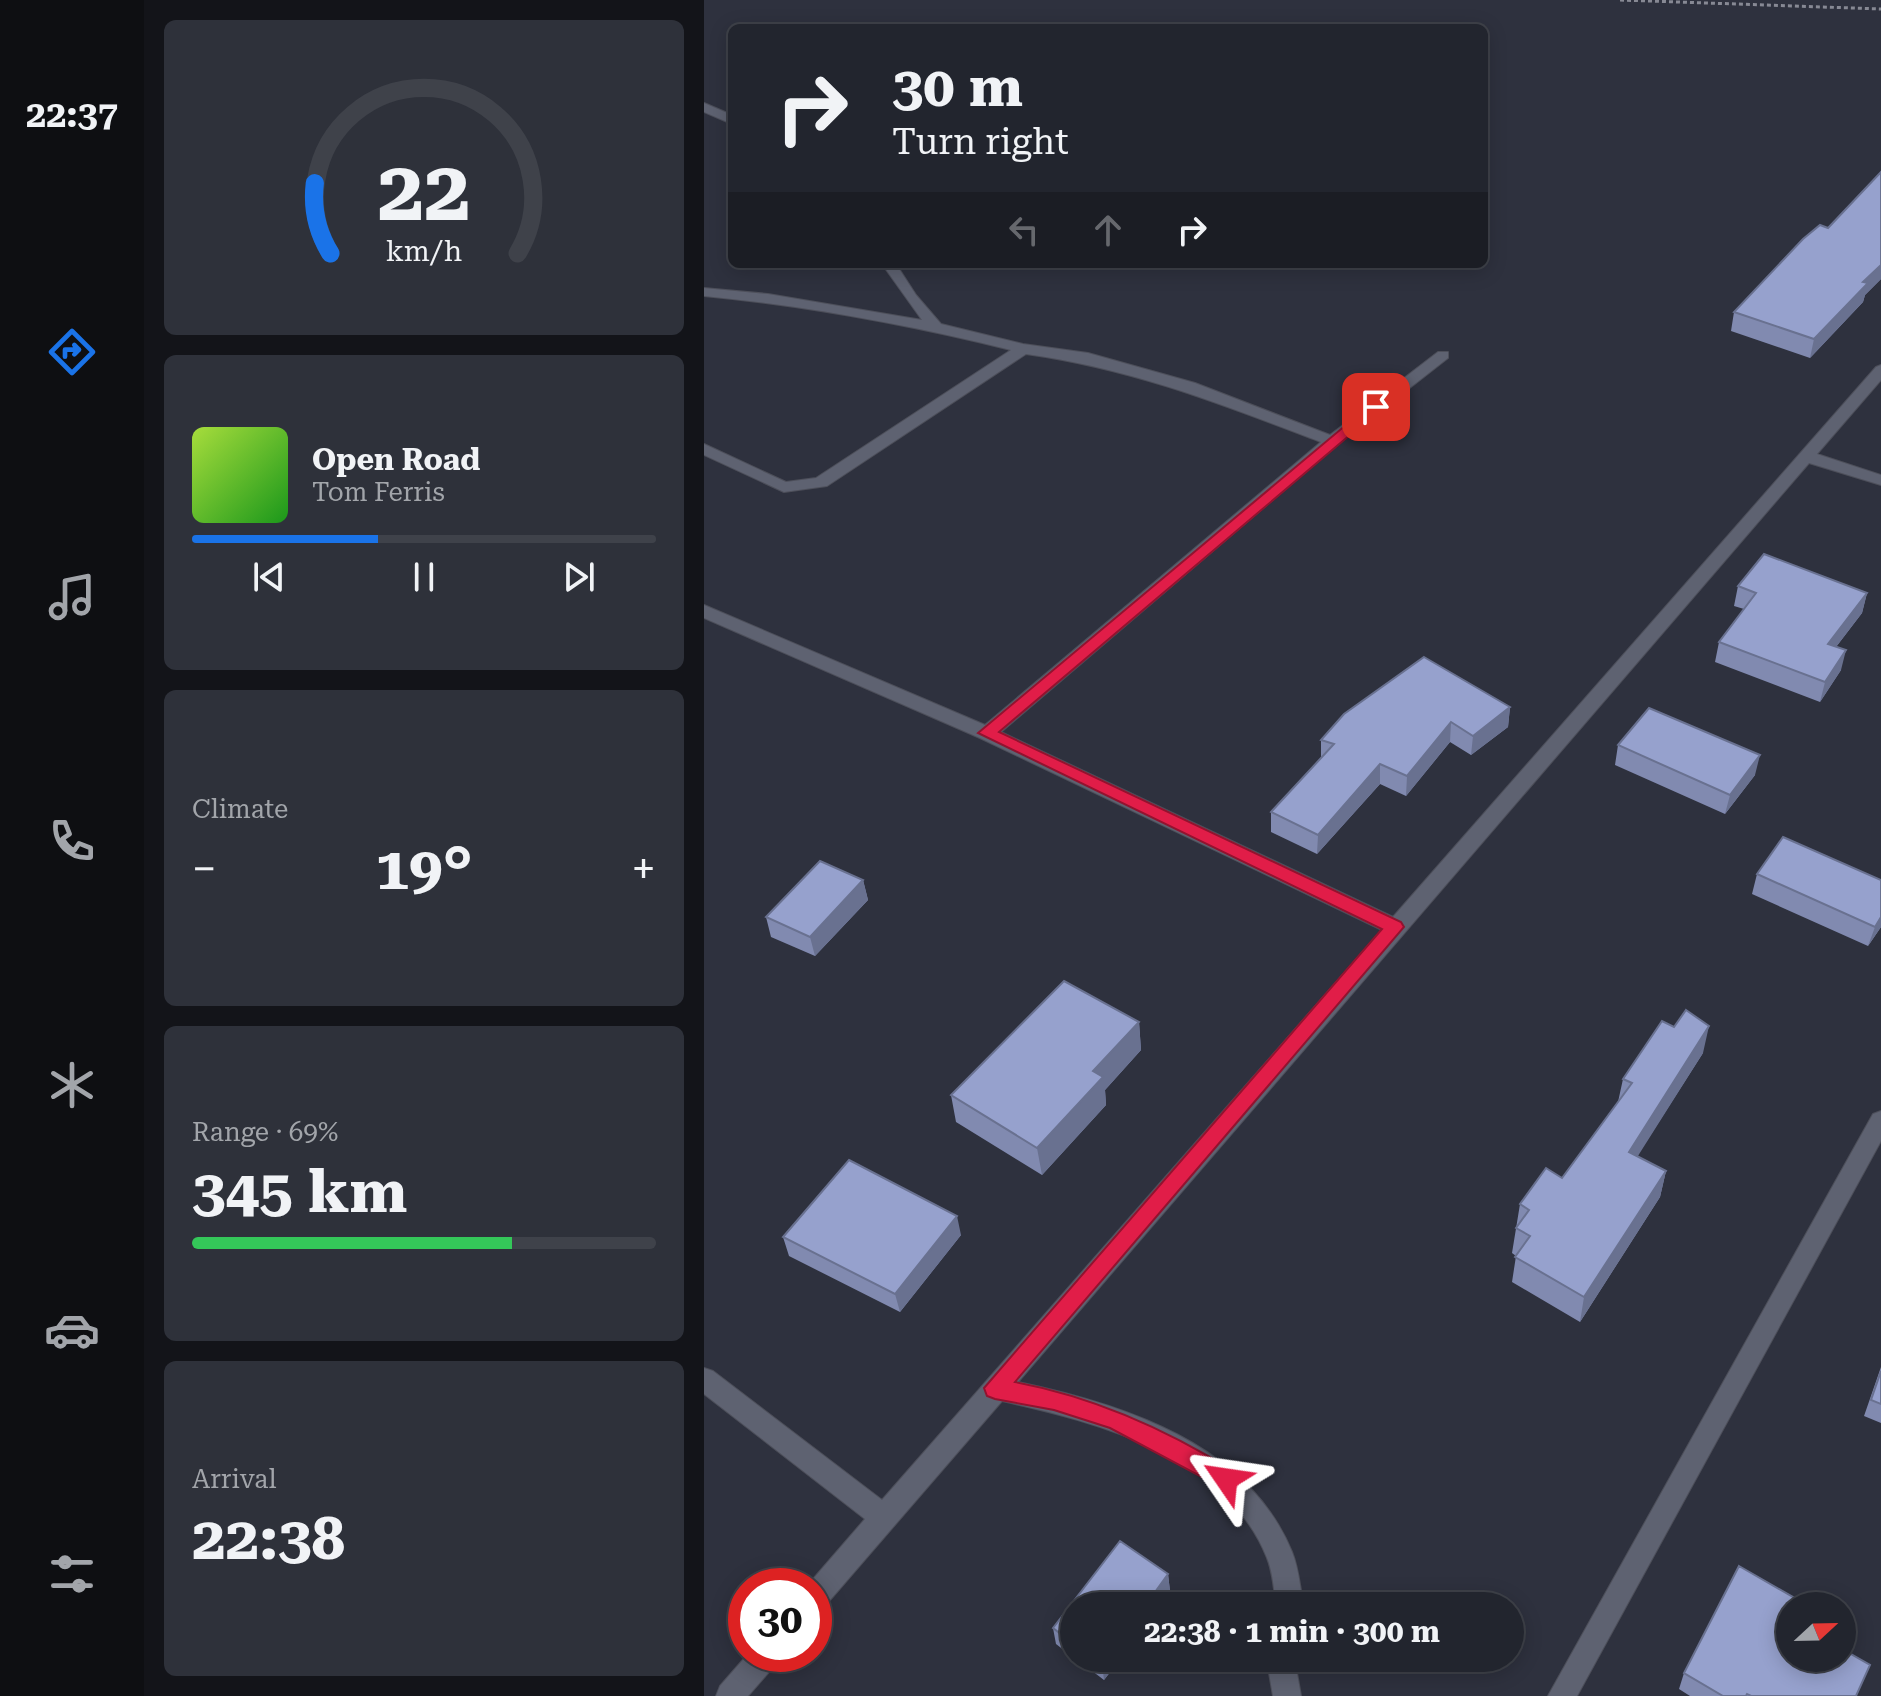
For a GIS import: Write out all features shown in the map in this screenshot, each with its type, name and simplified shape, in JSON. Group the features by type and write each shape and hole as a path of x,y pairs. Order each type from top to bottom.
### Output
{"street":[{"path":"704,107 728,118"},
{"path":"892,268 910,297 936,327"},
{"path":"704,292 768,298 936,327 1023,349 1088,358 1146,372 1332,441"},
{"path":"704,449 784,487 821,482 1023,349"},
{"path":"987,733 1332,441 1443,355"},
{"path":"832,1577 1881,370"},
{"path":"1805,456 1881,480"},
{"path":"704,611 987,733 1394,927"},
{"path":"1562,1696 1881,1120"},
{"path":"704,1379 883,1517"},
{"path":"995,1388 1054,1399 1115,1419 1182,1452 1226,1479 1256,1507 1276,1542 1289,1592"},
{"path":"730,1696 751,1672"},
{"path":"1283,1672 1287,1696"}],"path":[{"path":"1620,0 1881,9"}],"building":[{"path":"1881,172 1881,265 1863,282 1868,283 1814,339 1734,312 1803,239 1820,225 1828,228"},
{"path":"1764,554 1867,593 1828,644 1846,650 1825,682 1719,642 1756,593 1738,586"},
{"path":"1424,657 1510,707 1473,736 1451,722 1407,776 1380,764 1318,835 1271,812 1334,744 1321,740 1344,714"},
{"path":"1649,708 1760,755 1730,795 1618,745"},
{"path":"1783,837 1881,880 1881,917 1875,927 1757,874"},
{"path":"820,861 863,880 810,937 766,917"},
{"path":"1064,981 1139,1022 1093,1071 1103,1077 1037,1148 951,1095"},
{"path":"1686,1010 1709,1026 1629,1152 1666,1171 1584,1297 1515,1257 1530,1236 1516,1228 1529,1210 1520,1204 1546,1168 1562,1178 1632,1083 1623,1079 1662,1021 1674,1027"},
{"path":"849,1160 957,1216 895,1294 783,1237"},
{"path":"1881,1371 1881,1404 1871,1400"},
{"path":"1120,1541 1168,1574 1155,1592 1081,1592"},
{"path":"1739,1566 1784,1592 1776,1592 1776,1672 1856,1672 1856,1657 1870,1665 1856,1696 1723,1696 1684,1673"},
{"path":"1060,1619 1060,1633 1053,1628"}],"route":[{"path":"1226,1479 1182,1452 1115,1419 1054,1399 995,1388 1394,927 987,733 1376,407"}]}
